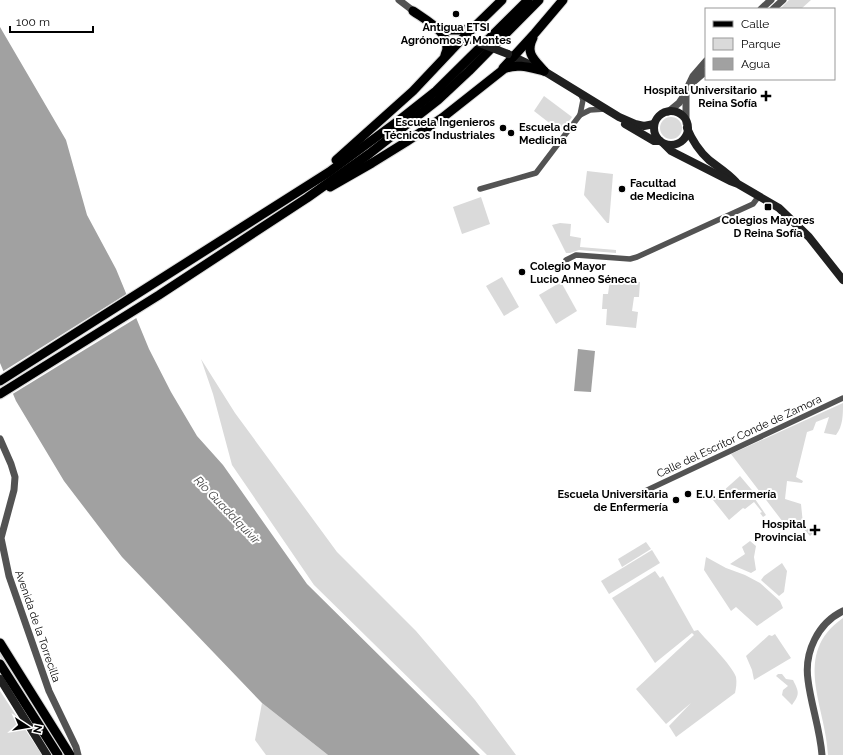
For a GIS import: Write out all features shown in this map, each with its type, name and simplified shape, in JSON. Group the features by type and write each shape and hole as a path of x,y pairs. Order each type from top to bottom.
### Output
{"main road":[{"path":"307,185 317,174 345,153 413,91 443,58 466,38 476,25 502,0"},
{"path":"0,381 329,172 362,149 436,91 528,0"},
{"path":"0,394 159,295 307,198 369,154 438,100 469,71 539,0"},
{"path":"501,71 511,56 536,33 563,0"},
{"path":"413,11 445,37 448,46 443,58"},
{"path":"448,30 464,30 476,25"},
{"path":"536,33 530,44 530,50 533,58 544,71"},
{"path":"466,38 544,71 619,117 635,124 644,126 654,124 660,116 668,112 679,114 687,126 692,140 699,149 708,159 730,175 738,184"},
{"path":"307,198 322,192 406,142 469,98 501,71 511,66 544,71"},
{"path":"619,117 625,124 654,141 675,145 680,142 686,134 687,126"},
{"path":"654,124 655,133 671,151 738,184 779,208 809,237 843,280"},
{"path":"0,643 70,755"},
{"path":"0,664 58,755"},
{"path":"0,679 48,755"},
{"path":"32,731 46,741 58,755"}],"street":[{"path":"399,0 413,11 466,38"},
{"path":"762,8 771,0"},
{"path":"774,8 783,0"},
{"path":"668,112 679,103 696,71 705,63"},
{"path":"687,126 685,99 688,87 705,72"},
{"path":"480,189 536,173 580,115 583,100 579,92"},
{"path":"580,115 590,110 606,109"},
{"path":"566,260 576,255 630,259 637,257 753,204 759,196"},
{"name":"Calle del Escritor Conde de Zamora","path":"643,492 843,398"},
{"name":"Avenida de la Torrecilla","path":"0,439 15,477 14,490 1,538 9,576 53,701 76,747 78,755"},
{"path":"822,755 807,679 808,661 812,644 820,629 830,618 843,611"}],"green space":[{"path":"789,0 811,0 802,8 781,8"},
{"path":"544,96 572,117 561,132 534,111"},
{"path":"671,117 675,118 681,124 681,132 675,138 671,139 667,138 661,132 660,128 661,124 667,118"},
{"path":"587,171 613,174 609,223 607,223 584,195"},
{"path":"481,197 490,224 462,234 453,207"},
{"path":"560,223 571,224 570,236 581,238 580,247 616,250 616,253 579,250 566,253 552,225"},
{"path":"502,277 519,307 504,316 486,286"},
{"path":"610,280 640,282 639,297 634,297 632,311 638,312 636,328 606,325 607,309 602,309 603,294 608,294"},
{"path":"561,282 577,311 556,324 539,295"},
{"path":"201,359 235,413 337,552 416,631 475,700 516,755 487,755 314,585 232,465 213,394"},
{"path":"843,403 843,416 836,435 824,433 829,417 816,422 813,430 807,432 796,477 803,481 802,483 787,481 785,499 801,504 803,524 813,533 810,536 802,527 786,526 731,454"},
{"path":"740,476 757,496 755,499 766,515 763,517 760,513 762,512 754,502 745,509 743,508 729,520 713,500"},
{"path":"750,541 756,546 754,557 756,570 751,573 730,564 745,554 742,547"},
{"path":"646,542 651,549 622,567 618,559"},
{"path":"652,550 660,563 609,594 601,581"},
{"path":"706,557 726,568 745,575 760,583 780,601 783,608 757,626 736,607 731,611 704,570"},
{"path":"782,563 787,571 784,592 779,596 761,580 764,576"},
{"path":"655,571 660,578 663,576 694,631 698,630 719,653 730,666 736,677 735,693 676,737 669,726 691,703 666,724 636,689 694,635 692,633 655,663 612,598"},
{"path":"843,618 843,755 828,755 815,682 815,664 818,648 827,632"},
{"path":"775,634 791,658 754,680 752,670 746,656 769,635 772,636"},
{"path":"0,649 66,755 62,755 0,657"},
{"path":"778,674 782,674 786,679 793,680 795,684 798,693 792,705 782,695 783,690 788,686 776,676"},
{"path":"0,691 42,755 0,755"},
{"path":"262,703 328,755 266,755 255,740"}],"water":[{"name":"Río Guadalquivir","path":"0,27 66,140 87,215 116,269 149,349 171,392 197,436 223,465 307,584 480,755 328,755 262,703 122,557 64,481 16,401 0,363"},
{"path":"578,349 595,351 591,392 574,391"}],"pier":[{"path":"128,293 138,317 11,395 2,372"}],"place":[{"name":"Antigua ETSI Agrónomos y Montes","path":"456,14"},
{"name":"Hospital Universitario Reina Sofía","path":"766,96"},
{"name":"Escuela Ingenieros Técnicos Industriales","path":"503,128"},
{"name":"Escuela de Medicina","path":"511,133"},
{"name":"Facultad de Medicina","path":"622,189"},
{"name":"Colegios Mayores D Reina Sofía","path":"768,207"},
{"name":"Colegio Mayor Lucio Anneo Séneca","path":"522,272"},
{"name":"E.U. Enfermería","path":"688,494"},
{"name":"Escuela Universitaria de Enfermería","path":"676,500"},
{"name":"Hospital Provincial","path":"815,530"}]}
